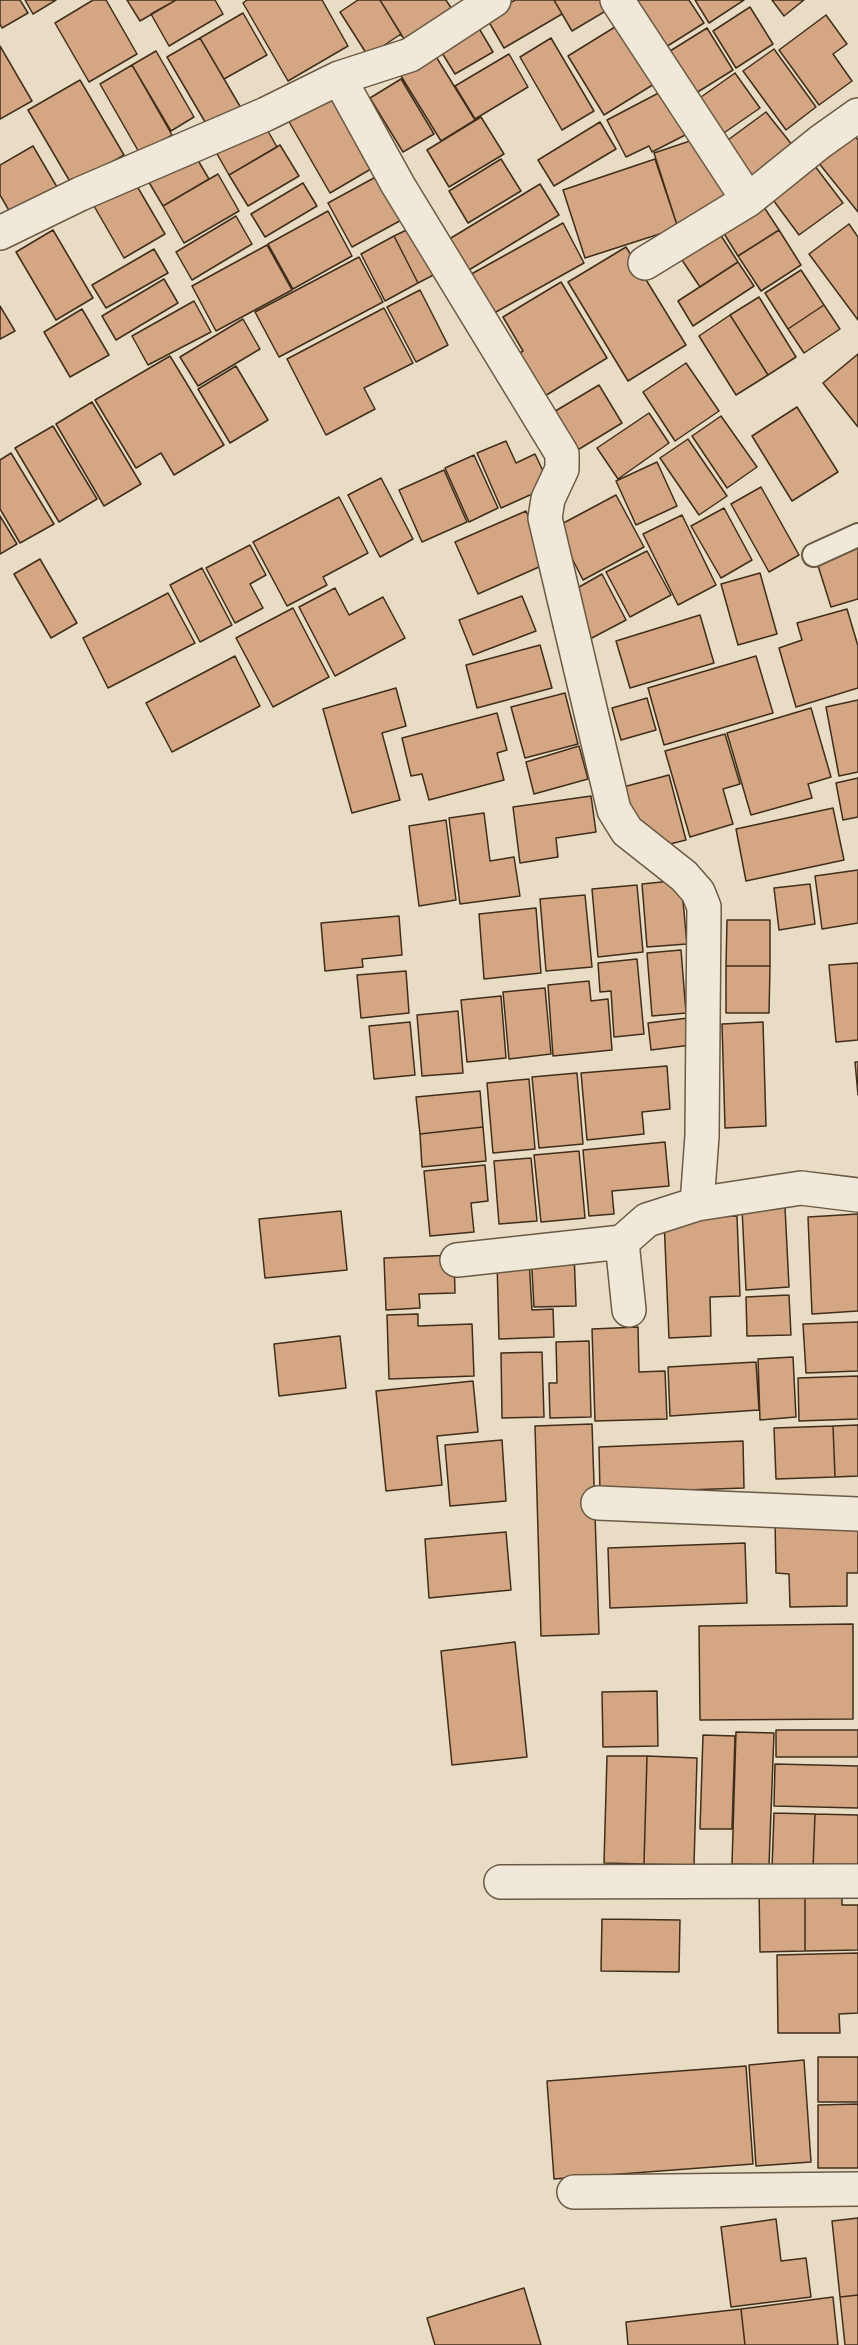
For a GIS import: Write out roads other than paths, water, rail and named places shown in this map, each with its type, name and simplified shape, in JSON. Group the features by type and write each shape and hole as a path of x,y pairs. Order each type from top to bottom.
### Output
{"street":[{"path":"0,233 80,194 266,114 339,78 410,55 494,0"},
{"path":"617,0 748,200"},
{"path":"339,78 398,185 562,454 562,468 548,499 545,518 614,810 627,831 684,876 698,892 704,907 702,1136 697,1204"},
{"path":"645,262 748,200 820,142 858,115"},
{"path":"458,1260 622,1242 647,1220 697,1204 801,1188 858,1195"},
{"path":"622,1242 629,1310"},
{"path":"598,1503 858,1514"},
{"path":"501,1882 858,1881"},
{"path":"574,2192 858,2189"}],"lane":[{"path":"814,555 858,535"}]}
